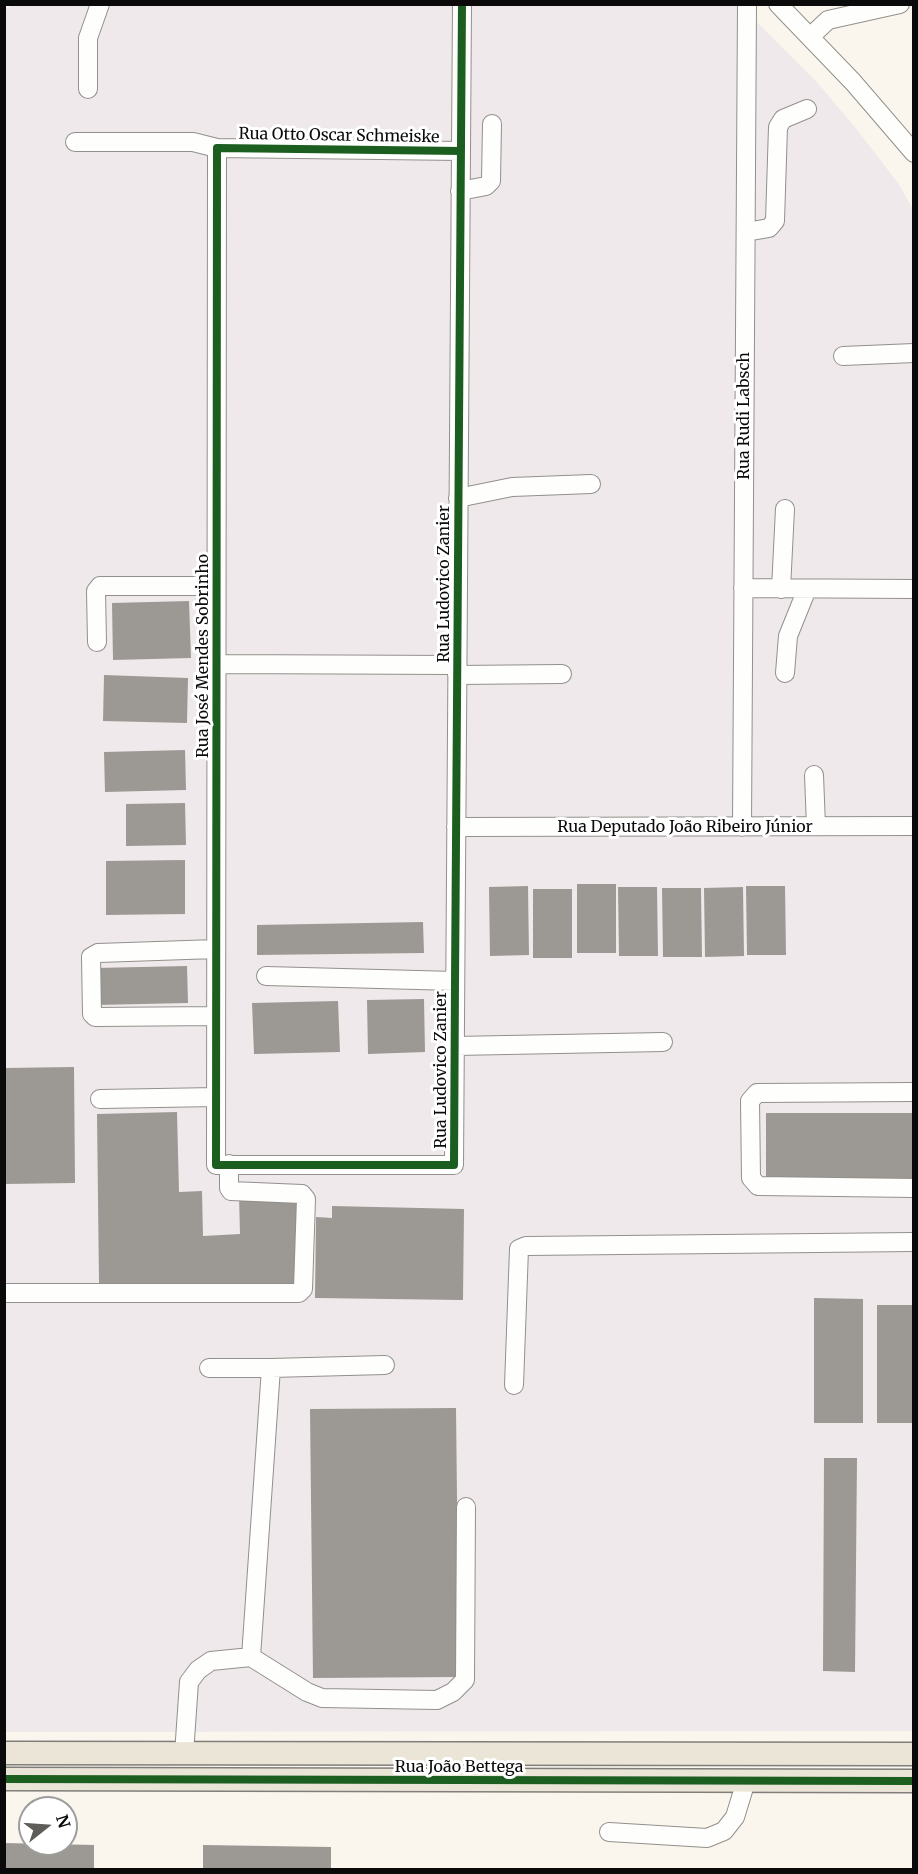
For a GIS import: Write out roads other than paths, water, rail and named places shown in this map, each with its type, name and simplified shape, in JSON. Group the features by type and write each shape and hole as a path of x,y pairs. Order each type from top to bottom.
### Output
{"main road":[{"name":"Rua João Bettega","path":"4,1754 914,1754"},
{"path":"488,1754 488,1780"},
{"path":"520,1754 521,1780"},
{"name":"Rua João Bettega","path":"4,1779 914,1781"}],"street":[{"path":"88,89 88,38 100,4"},
{"name":"Rua Ludovico Zanier","path":"222,1165 454,1164 462,4"},
{"name":"Rua Rudi Labsch","path":"742,827 747,4"},
{"path":"778,4 883,115 914,153"},
{"path":"810,37 828,20 900,4"},
{"path":"909,4 914,11"},
{"path":"746,232 769,228 775,221 778,127 783,119 807,109"},
{"path":"460,191 486,186 491,180 492,124"},
{"name":"Rua Otto Oscar Schmeiske","path":"75,142 193,142 217,148 461,151"},
{"name":"Rua José Mendes Sobrinho","path":"4,1293 298,1293 303,1289 306,1198 302,1194 231,1191 222,1165 216,1097 217,148"},
{"path":"843,356 914,353"},
{"path":"458,498 512,487 591,484"},
{"path":"781,589 785,509"},
{"path":"97,642 96,591 100,586 216,586"},
{"path":"743,588 914,589"},
{"path":"785,673 788,636 807,589"},
{"path":"216,664 562,674"},
{"path":"814,775 816,826"},
{"name":"Rua Deputado João Ribeiro Júnior","path":"456,827 914,826"},
{"path":"216,949 98,953 91,957 92,1014 95,1017 216,1016"},
{"path":"266,976 455,981"},
{"path":"455,1046 663,1042"},
{"path":"914,1092 757,1093 750,1101 751,1178 758,1186 914,1188"},
{"path":"100,1099 216,1097"},
{"path":"514,1385 519,1250 526,1245 914,1242"},
{"path":"208,1368 385,1365"},
{"path":"251,1657 272,1368"},
{"path":"184,1754 189,1682 198,1670 211,1661 251,1657 307,1692 322,1698 437,1700 453,1692 465,1680 466,1507"},
{"path":"609,1832 707,1838 724,1831 735,1817 746,1781"}]}
